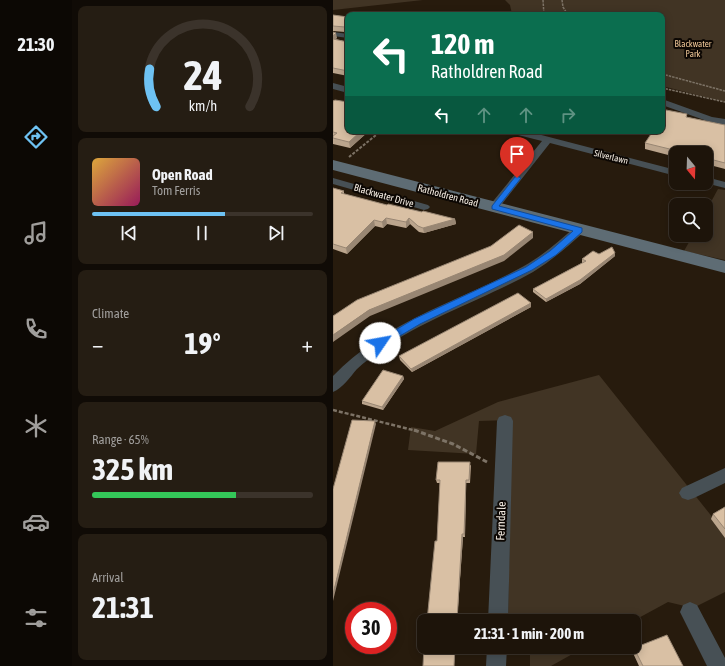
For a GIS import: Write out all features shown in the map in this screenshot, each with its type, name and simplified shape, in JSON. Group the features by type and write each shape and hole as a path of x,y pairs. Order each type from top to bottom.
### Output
{"street":[{"path":"333,34 345,36"},
{"path":"333,86 345,89"},
{"path":"665,103 710,119 725,122"},
{"name":"Silverlawn","path":"524,134 669,171"},
{"path":"494,207 547,141"},
{"name":"Ratholdren Road","path":"337,174 360,172 725,267"},
{"name":"Blackwater Drive","path":"337,174 424,207"},
{"path":"713,182 725,185"},
{"path":"333,386 361,357 389,336 417,321 529,269 553,253 579,230"},
{"name":"Ferndale","path":"498,614 505,421"},
{"path":"688,493 725,475"},
{"path":"690,612 718,666"},
{"path":"496,666 497,654"}],"path":[{"path":"543,0 544,12"},
{"path":"563,0 563,7 566,12"},
{"path":"665,75 725,91"},
{"path":"665,89 725,102"},
{"path":"337,174 378,134"},
{"path":"333,410 405,427 441,440 476,454 503,475"}],"green space":[{"path":"333,0 423,0 333,10"},
{"name":"Blackwater Park","path":"505,0 725,0 725,102 665,87 665,12 512,12 510,5"},
{"path":"718,189 725,190 725,260 684,251 689,242 713,242 713,198"},
{"path":"599,375 725,533 725,592 693,608 668,602 641,617 641,614 508,614 512,420 479,421 476,454 408,450 411,427 435,431 498,402"},
{"path":"530,654 572,654 551,666 530,666"}],"building":[{"path":"333,15 345,17 345,27 333,26"},
{"path":"333,39 345,41 345,70 333,68"},
{"path":"333,101 345,102 345,134 358,134 349,142 333,138 333,136 337,133 333,132"},
{"path":"666,110 687,114 686,117 725,125 725,163 713,160 713,146 669,146 669,149 645,143 651,134 665,134"},
{"path":"333,188 344,191 341,193 387,205 423,211 455,219 423,228 418,226 409,218 406,222 386,218 382,222 374,220 346,248 333,244"},
{"path":"519,225 533,232 504,255 369,310 333,335 333,316 357,300 491,246"},
{"path":"612,247 615,253 580,280 546,299 533,289 586,261 582,259 593,251 599,254"},
{"path":"518,293 531,303 411,369 399,356"},
{"path":"383,370 403,376 382,407 362,401"},
{"path":"352,420 375,421 333,594 333,489"},
{"path":"438,462 470,462 469,480 466,480 464,534 462,534 457,614 428,614 435,541 437,541 440,480 436,480"},
{"path":"725,507 725,529 713,514"},
{"path":"667,635 683,666 643,666 637,654 641,654 641,645"},
{"path":"424,654 455,654 454,666 423,666"}],"route":[{"path":"380,343 389,336 417,321 529,269 553,253 579,230 494,207 517,178"}]}
